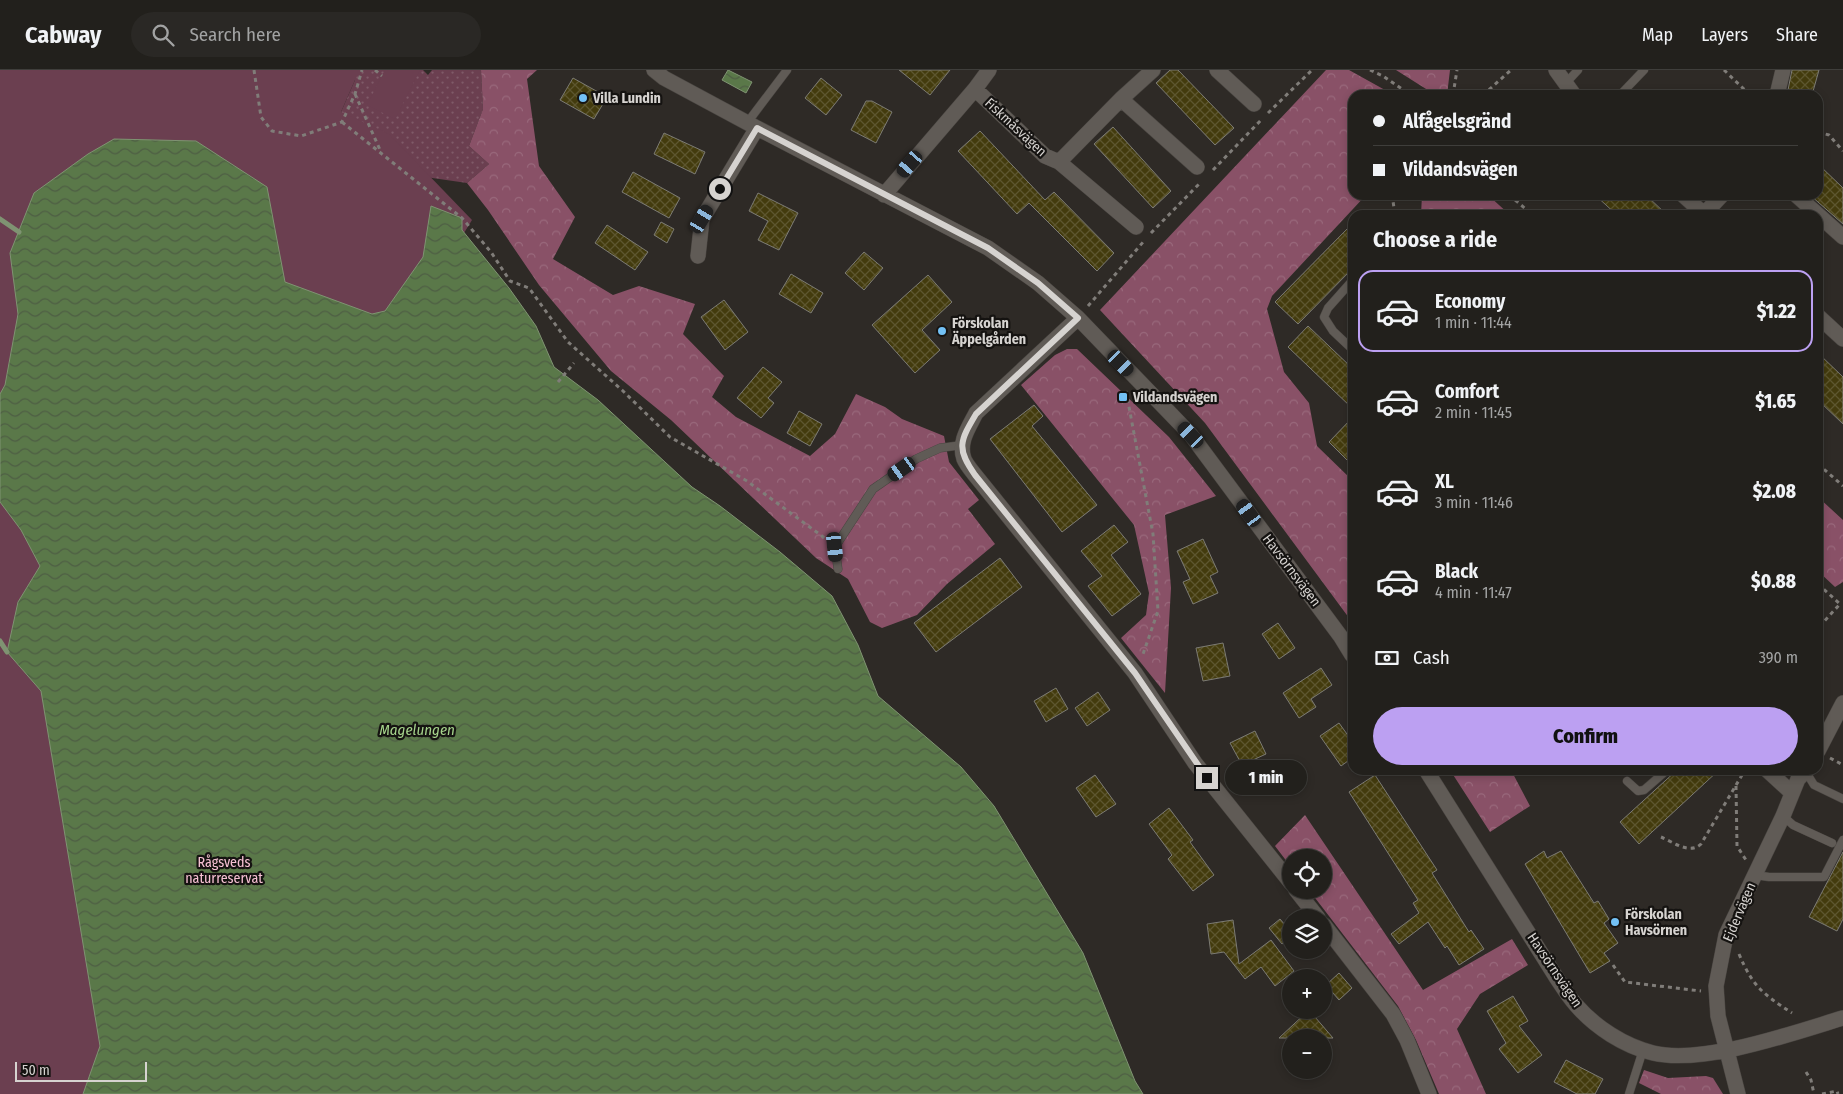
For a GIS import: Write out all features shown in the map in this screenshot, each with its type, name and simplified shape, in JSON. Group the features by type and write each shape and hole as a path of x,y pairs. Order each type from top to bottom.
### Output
{"street":[{"name":"Havsörnsvägen","path":"654,70 664,78 752,126 988,248 1038,283 1078,318 1191,435 1336,629 1348,648"},
{"name":"Fiskmåsvägen","path":"884,195 975,89 989,70"},
{"name":"Fiskmåsvägen","path":"1059,162 1121,99 1154,70"},
{"path":"1217,70 1254,104"},
{"path":"1556,70 1570,89"},
{"path":"1778,90 1783,70"},
{"name":"Fiskmåsvägen","path":"975,89 1045,156 1059,162 1136,227"},
{"path":"1121,99 1202,172"},
{"path":"698,256 702,219 752,126"},
{"path":"1689,200 1700,210"},
{"path":"1708,210 1717,200"},
{"path":"1802,200 1813,210"},
{"path":"1823,219 1843,237"},
{"path":"1078,318 976,414 967,429 962,445 964,459 1135,673 1196,763 1282,872"},
{"path":"1823,321 1843,340"},
{"path":"1823,741 1843,703"},
{"name":"Havsörnsvägen","path":"1429,775 1556,977 1575,1004 1610,1034 1626,1043 1653,1053 1685,1056 1726,1050 1760,1042 1843,1018"},
{"path":"1773,775 1792,792"},
{"name":"Ejdervägen","path":"1738,1094 1718,1016 1716,986 1726,936 1783,816 1798,779 1802,775"},
{"path":"1303,899 1311,909"},
{"path":"1332,935 1393,1014 1407,1040 1429,1094"}],"lane":[{"path":"752,126 787,70"},
{"path":"1570,89 1578,70"},
{"path":"1625,90 1644,70"},
{"path":"1348,286 1328,308 1324,317 1333,331 1348,345"},
{"path":"838,569 835,547 873,489 916,459 940,448 962,445"},
{"path":"1627,781 1638,791 1644,790 1660,775"},
{"path":"1809,775 1814,786 1843,799"},
{"path":"1783,816 1793,825 1832,843"},
{"path":"1755,875 1769,877 1824,877 1843,840"},
{"path":"1629,1094 1643,1050"}],"path":[{"path":"254,70 261,117 272,131 301,136 342,122 362,70"},
{"path":"375,70 382,76"},
{"path":"1213,170 1312,70"},
{"path":"1370,70 1404,90"},
{"path":"1454,90 1457,70"},
{"path":"1489,90 1511,70"},
{"path":"1724,70 1745,90"},
{"path":"354,94 381,152"},
{"path":"342,122 462,218 510,282 529,288 568,342 623,390 670,437 747,481 809,525 835,547"},
{"path":"1823,133 1829,135 1843,151"},
{"path":"1078,318 1202,172"},
{"path":"1515,200 1527,210"},
{"path":"558,382 574,363"},
{"path":"1121,363 1153,534 1158,611 1139,665"},
{"path":"1823,468 1843,486"},
{"path":"1823,588 1841,604 1823,623"},
{"path":"1661,837 1690,849 1697,848 1742,775"},
{"path":"1736,786 1737,846 1755,875"},
{"path":"1736,948 1744,967 1756,986 1792,1013"},
{"path":"1613,965 1625,982 1702,991"},
{"path":"1806,1072 1814,1094"},
{"path":"1822,1094 1837,1091 1838,1094"}],"green space":[{"name":"Rågsveds naturreservat","path":"0,70 355,70 355,80 341,112 389,134 472,220 269,549 498,1094 0,1094"},
{"path":"355,70 423,70 428,75 432,70 481,70 483,109 469,146 489,164 467,183 377,170 341,112 355,80"},
{"path":"385,70 420,70 395,119 367,105"},
{"path":"481,70 537,70 527,79 539,166 575,217 553,259 613,295 639,286 695,304 683,334 724,376 712,397 736,417 810,456 835,434 856,394 885,407 902,419 944,436 949,462 979,500 968,509 995,544 947,584 917,615 882,628 870,622 848,579 816,558 671,420 611,371 539,285 488,210 467,183 489,164 469,146 483,109"},
{"path":"1326,70 1349,70 1385,90 1348,90 1348,200 1361,200 1352,210 1348,210 1348,214 1272,296 1267,309 1284,372 1309,403 1317,446 1348,476 1348,617 1205,423 1100,310"},
{"path":"1396,70 1450,70 1448,90 1428,90"},
{"path":"1422,200 1494,200 1504,210 1421,210"},
{"path":"1067,349 1077,349 1169,437 1216,496 1165,515 1171,588 1165,693 1121,638 1146,615 1149,593 1134,525 1021,385 1055,355"},
{"path":"1823,502 1843,520 1843,582 1835,587 1823,576"},
{"path":"1453,775 1514,775 1530,806 1490,832"},
{"path":"1305,815 1328,849 1282,849 1282,855 1275,846"},
{"path":"1332,855 1423,990 1512,939 1528,965 1480,994 1457,1029 1486,1094 1439,1094 1416,1040 1398,1006 1332,920 1332,909 1324,909 1316,899 1332,899"},
{"path":"1644,1070 1668,1078 1706,1076 1713,1078 1723,1094 1661,1094 1639,1083"}],"water":[{"path":"728,70 752,82 746,93 722,80"},
{"name":"Magelungen","path":"114,139 196,141 267,187 285,282 372,314 385,311 423,257 431,206 462,218 462,230 509,288 536,326 554,367 598,400 692,487 780,552 832,596 858,645 878,696 961,767 994,806 1083,953 1135,1081 1143,1094 83,1094 100,1046 41,691 7,652 18,602 40,566 21,530 0,502 0,394 5,385 18,314 10,253 34,193 88,154"}],"building":[{"path":"899,70 950,70 930,95"},
{"path":"1170,70 1178,70 1234,128 1215,145 1156,83"},
{"path":"1792,70 1819,70 1813,90 1788,90"},
{"name":"Villa Lundin","path":"573,78 607,97 594,119 560,100"},
{"path":"821,78 842,95 826,115 805,98"},
{"path":"866,101 872,101 892,112 876,143 851,130"},
{"path":"1113,127 1171,191 1153,208 1094,144"},
{"path":"980,131 1045,200 1054,192 1114,253 1097,271 1029,203 1017,214 958,151"},
{"path":"664,133 705,152 695,174 654,154"},
{"path":"1823,169 1843,188 1843,224 1816,200 1823,200"},
{"path":"633,172 680,198 669,218 622,192"},
{"path":"758,193 798,213 779,250 758,240 768,221 749,211"},
{"path":"1600,200 1651,200 1662,210 1612,210"},
{"path":"661,222 674,229 667,243 654,235"},
{"path":"607,225 648,252 635,270 595,243"},
{"path":"1348,228 1348,273 1298,324 1275,302"},
{"path":"864,252 883,268 864,290 845,273"},
{"path":"791,274 823,293 811,313 779,294"},
{"path":"928,275 952,302 922,330 940,350 915,373 872,325"},
{"path":"724,300 748,332 725,350 701,317"},
{"path":"1308,326 1348,364 1348,404 1288,347"},
{"path":"1823,358 1843,377 1843,424 1823,405"},
{"path":"763,367 782,382 768,398 774,403 761,418 737,398"},
{"path":"1034,405 1043,416 1032,426 1097,505 1062,532 990,439"},
{"path":"799,411 822,424 810,446 787,433"},
{"path":"1348,422 1348,461 1329,442"},
{"path":"1114,525 1128,542 1111,555 1141,594 1112,616 1088,586 1102,576 1081,551"},
{"path":"1203,539 1218,572 1210,576 1218,593 1193,604 1183,582 1190,579 1177,551"},
{"path":"1000,558 1022,587 936,652 914,623"},
{"path":"1278,623 1295,648 1279,659 1262,634"},
{"path":"1223,643 1230,676 1203,681 1196,648"},
{"path":"1321,668 1332,685 1311,699 1316,707 1299,718 1283,693"},
{"path":"1056,688 1068,709 1046,722 1034,701"},
{"path":"1098,692 1110,710 1087,726 1075,708"},
{"path":"1339,723 1348,735 1348,761 1341,766 1320,736"},
{"path":"1255,731 1266,754 1242,765 1230,743"},
{"path":"1095,775 1116,804 1096,817 1076,788"},
{"path":"1375,775 1437,870 1432,873 1469,932 1471,930 1484,949 1459,965 1428,922 1399,944 1391,934 1419,913 1413,903 1418,900 1349,792"},
{"path":"1672,775 1714,775 1639,844 1620,822"},
{"path":"1169,808 1193,840 1190,842 1214,875 1193,891 1168,859 1172,855 1149,824"},
{"path":"1544,851 1547,858 1561,851 1594,903 1598,901 1609,919 1604,923 1618,943 1604,953 1610,961 1590,973 1525,864"},
{"path":"1843,852 1843,919 1837,931 1809,917"},
{"path":"1280,919 1282,921 1282,944 1269,928"},
{"path":"1233,920 1239,964 1271,940 1282,955 1282,959 1285,959 1293,969 1282,969 1282,980 1275,986 1261,967 1245,979 1224,952 1211,954 1207,924"},
{"path":"1339,973 1352,988 1339,1000 1332,992 1332,979"},
{"path":"1513,996 1528,1021 1519,1026 1542,1055 1518,1073 1499,1049 1506,1043 1487,1011"},
{"path":"1299,1019 1317,1019 1325,1029 1289,1029"},
{"path":"1566,1060 1603,1079 1595,1094 1577,1094 1554,1082"}],"waterway":[{"path":"0,219 19,232"},
{"path":"0,641 7,652"}],"place":[{"name":"Villa Lundin","path":"583,98"},
{"name":"Förskolan Äppelgården","path":"942,331"},
{"name":"Vildandsvägen","path":"1123,397"},
{"name":"Förskolan Havsörnen","path":"1615,922"}],"route":[{"path":"720,189 757,128 988,248 1038,283 1078,318 976,414 967,429 962,445 964,459 1135,673 1207,778"}]}
